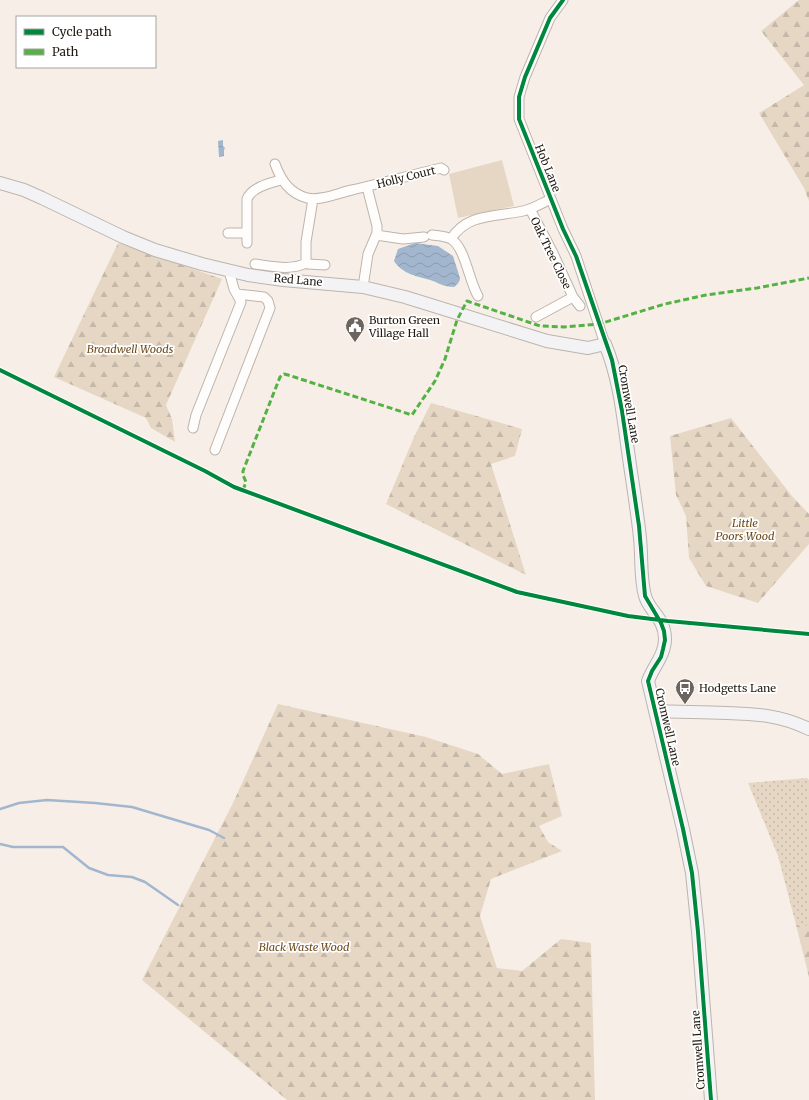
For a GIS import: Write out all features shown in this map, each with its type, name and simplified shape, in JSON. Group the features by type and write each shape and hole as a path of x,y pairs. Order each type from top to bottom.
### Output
{"street":[{"name":"Hob Lane","path":"563,0 550,18 523,82 519,97 519,118 551,199 576,256 605,344"},
{"path":"275,164 282,180 292,191 313,199 306,242 306,263"},
{"name":"Holly Court","path":"313,199 441,168 444,170"},
{"path":"247,243 247,199 254,190 282,180"},
{"name":"Red Lane","path":"0,183 24,190 129,240 177,257 229,271 283,280 363,287 405,297 547,341 588,348 605,344"},
{"path":"363,287 368,254 376,235 377,226 367,187"},
{"path":"451,239 458,230 473,220 530,209 551,199"},
{"name":"Oak Tree Close","path":"530,209 553,253 573,297 580,306"},
{"path":"228,233 247,233"},
{"path":"376,235 403,239 428,236 440,236 451,239 460,249 473,288 478,296"},
{"path":"255,264 288,267 296,267 306,263 325,265"},
{"path":"193,428 196,415 241,302 234,289 229,271"},
{"path":"215,450 270,308 268,301 264,297 237,294"},
{"name":"Oak Tree Close","path":"536,317 573,297"},
{"name":"Cromwell Lane","path":"605,344 612,360 622,411 639,526 643,582 647,601 655,612 664,631 665,640 663,649 648,681 692,873 698,930 711,1100"},
{"path":"655,712 764,714 794,722 809,730"}],"green space":[{"path":"799,0 809,0 809,201 804,188 759,113 804,85 761,31"},
{"path":"502,160 514,206 458,218 449,174"},
{"name":"Broadwell Woods","path":"118,243 222,279 166,405 172,419 175,442 151,428 146,418 54,377"},
{"path":"431,403 522,429 515,456 491,464 526,575 386,504 414,437"},
{"name":"Little Poors Wood","path":"731,418 792,496 809,514 809,544 758,603 706,586 689,558 686,516 676,495 670,436"},
{"name":"Black Waste Wood","path":"278,704 426,737 478,754 502,774 549,764 562,816 539,826 548,842 562,851 491,879 480,916 497,968 522,971 561,939 591,943 595,1100 287,1100 142,980 233,803"},
{"path":"807,778 809,780 809,927 796,925 778,856 748,783"},
{"path":"796,925 809,927 809,977"}],"water":[{"path":"223,140 223,146 225,148 224,156 219,157 218,141"},
{"path":"415,243 438,246 453,256 460,278 454,287 443,285 411,274 398,266 394,261 398,249"}],"waterway":[{"path":"0,809 19,803 47,800 132,807 209,830 224,838"},
{"path":"0,844 13,847 63,847 89,868 108,875 132,877 145,882 178,905"}],"marked path":[{"path":"243,490 246,482 243,471 280,377 284,374 288,375 412,415 435,381 445,359 457,320 467,301 540,326 564,327 599,324 665,304 706,295 757,288 809,278"}],"cycle path":[{"path":"563,0 550,18 525,77 519,97 519,119 563,229 576,256 612,360 622,411 639,526 645,596 664,631 665,640 661,657 652,671 648,681 692,873 711,1100"},
{"path":"0,370 205,471 234,487 517,592 628,616 809,634"}],"place":[{"name":"Burton Green Village Hall","path":"355,343"},
{"name":"Hodgetts Lane","path":"685,705"}]}
